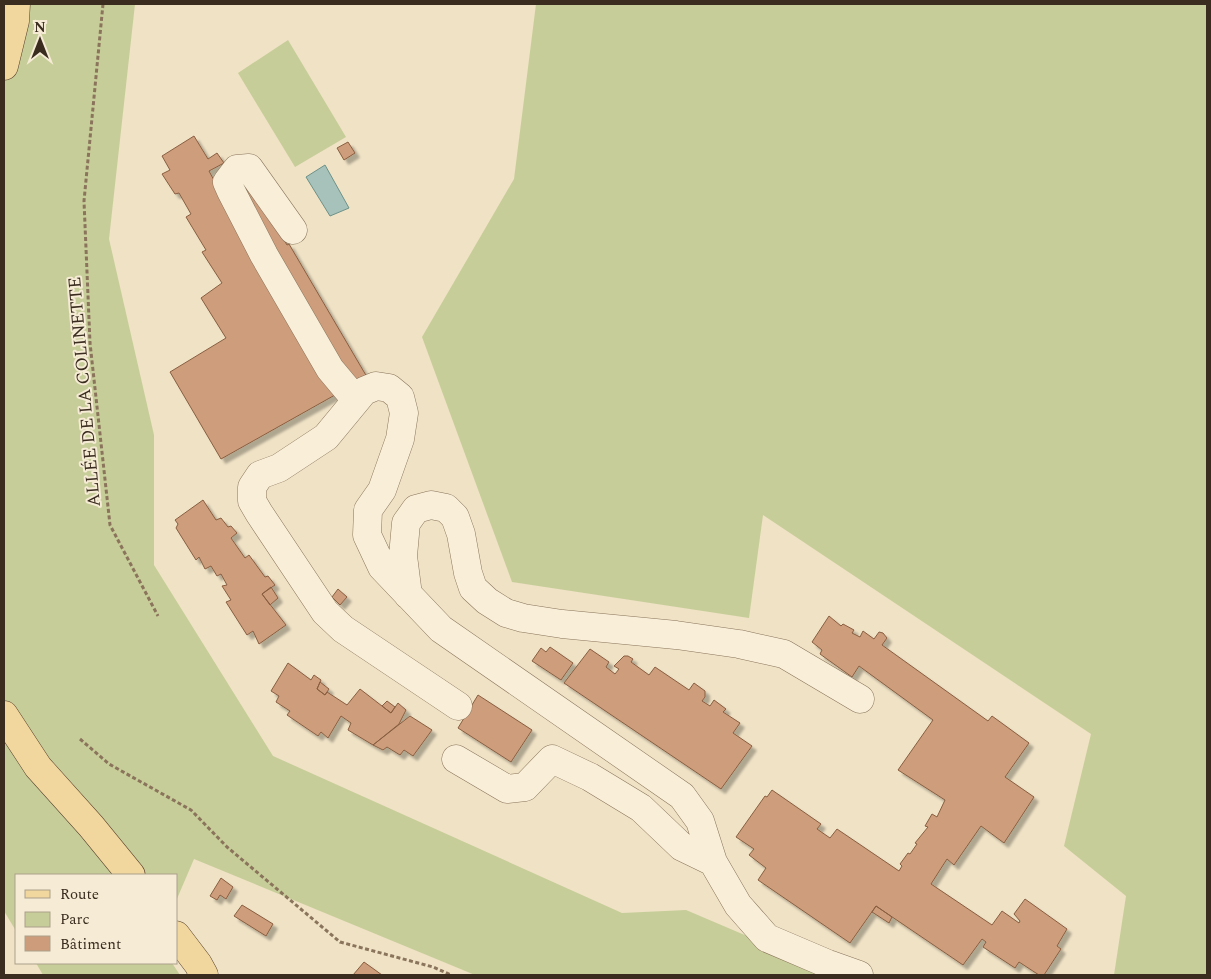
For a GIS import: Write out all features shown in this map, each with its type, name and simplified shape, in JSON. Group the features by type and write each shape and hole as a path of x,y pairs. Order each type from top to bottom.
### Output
{"main road":[{"path":"4,66 15,21 16,4"},
{"path":"4,715 38,767 91,826 130,874"},
{"path":"178,938 204,975"}],"street":[{"path":"293,230 249,168 237,169 227,182 231,191 264,255 330,369 356,400"},
{"path":"458,706 343,628 326,612 252,500 252,487 260,475 279,468 326,437 364,391 376,386 389,388 400,397 404,413 400,439 385,482 382,490 368,510 367,535 382,567 441,629 682,796 700,821 713,862 738,905 767,938 828,964 860,975"},
{"path":"408,595 403,556 406,523 416,509 432,505 446,508 455,517 461,534 468,573 473,588 487,601 506,613 523,618 562,624 676,635 739,644 784,654 860,699"},
{"path":"456,760 508,790 525,787 552,759 590,778 641,808 682,846 713,862"}],"path":[{"name":"ALLÉE DE LA COLINETTE","path":"103,4 84,201 90,343 110,525 158,616"},
{"path":"80,739 109,764 191,810 227,847 340,942 433,967 451,975"}],"green space":[{"path":"4,4 135,4 109,239 154,435 154,565 273,756 622,913 686,910 839,975 475,975 194,859 178,896 178,874 15,874 15,929 4,911"},
{"path":"536,4 1207,4 1207,975 1114,975 1126,896 1064,846 1091,734 763,515 749,618 512,582 422,337 514,179"},
{"path":"288,40 346,137 295,167 238,73"},
{"path":"37,964 173,964 180,975 43,975"}],"water":[{"path":"325,165 349,208 330,216 306,177"}],"building":[{"path":"194,136 208,159 217,153 224,163 209,171 222,195 249,181 287,245 289,244 367,377 221,459 170,372 226,338 201,298 222,283 202,252 206,250 186,217 191,214 179,193 175,194 162,174 170,170 162,156"},
{"path":"348,142 355,153 344,160 337,148"},
{"path":"203,500 216,520 221,518 228,527 231,526 237,533 231,538 245,558 249,555 265,577 268,576 275,585 262,594 286,625 259,644 253,631 247,635 226,602 231,600 222,586 227,585 221,574 217,576 211,566 205,569 199,557 196,560 176,528 178,524 175,520"},
{"path":"271,587 278,598 270,605 262,594"},
{"path":"338,589 347,597 340,605 332,597"},
{"path":"829,616 841,626 843,624 854,630 852,633 860,637 863,631 874,639 879,632 883,633 887,638 882,645 988,721 992,716 1029,743 1005,777 1034,797 1004,843 981,826 954,865 947,859 931,884 992,925 1002,911 1019,923 1020,921 1014,914 1025,899 1067,929 1057,946 1061,949 1044,975 1039,975 1019,962 1015,968 983,947 986,942 982,939 963,965 876,906 850,943 758,880 766,868 749,855 754,849 736,837 765,796 767,797 772,790 821,824 817,829 830,838 837,829 899,871 902,866 900,864 908,853 910,854 917,844 915,843 928,827 925,826 932,814 937,817 945,800 898,770 933,720 859,666 852,677 820,654 822,650 812,642"},
{"path":"550,647 573,663 561,680 532,661 541,648 546,652"},
{"path":"590,649 609,662 606,667 615,674 619,669 614,666 624,656 628,656 633,659 631,662 649,675 655,667 689,690 694,683 705,691 705,697 702,701 710,706 714,700 726,709 723,712 740,723 733,733 752,746 721,789 564,683"},
{"path":"288,663 311,680 314,675 321,680 317,689 325,695 327,692 347,705 360,689 391,713 398,703 406,710 399,724 373,745 348,730 351,723 341,716 328,738 321,732 318,736 287,715 290,711 276,702 279,696 271,691"},
{"path":"320,682 329,689 325,695 317,689"},
{"path":"478,695 532,730 511,762 458,728"},
{"path":"387,701 395,707 391,713 382,706"},
{"path":"410,716 432,730 413,756 404,750 400,755 387,747 383,750 373,745"},
{"path":"221,878 233,887 226,899 220,895 217,900 210,896"},
{"path":"242,905 273,924 266,936 234,916"},
{"path":"876,906 892,917 889,923 872,912"},
{"path":"364,962 382,975 353,975"}]}
